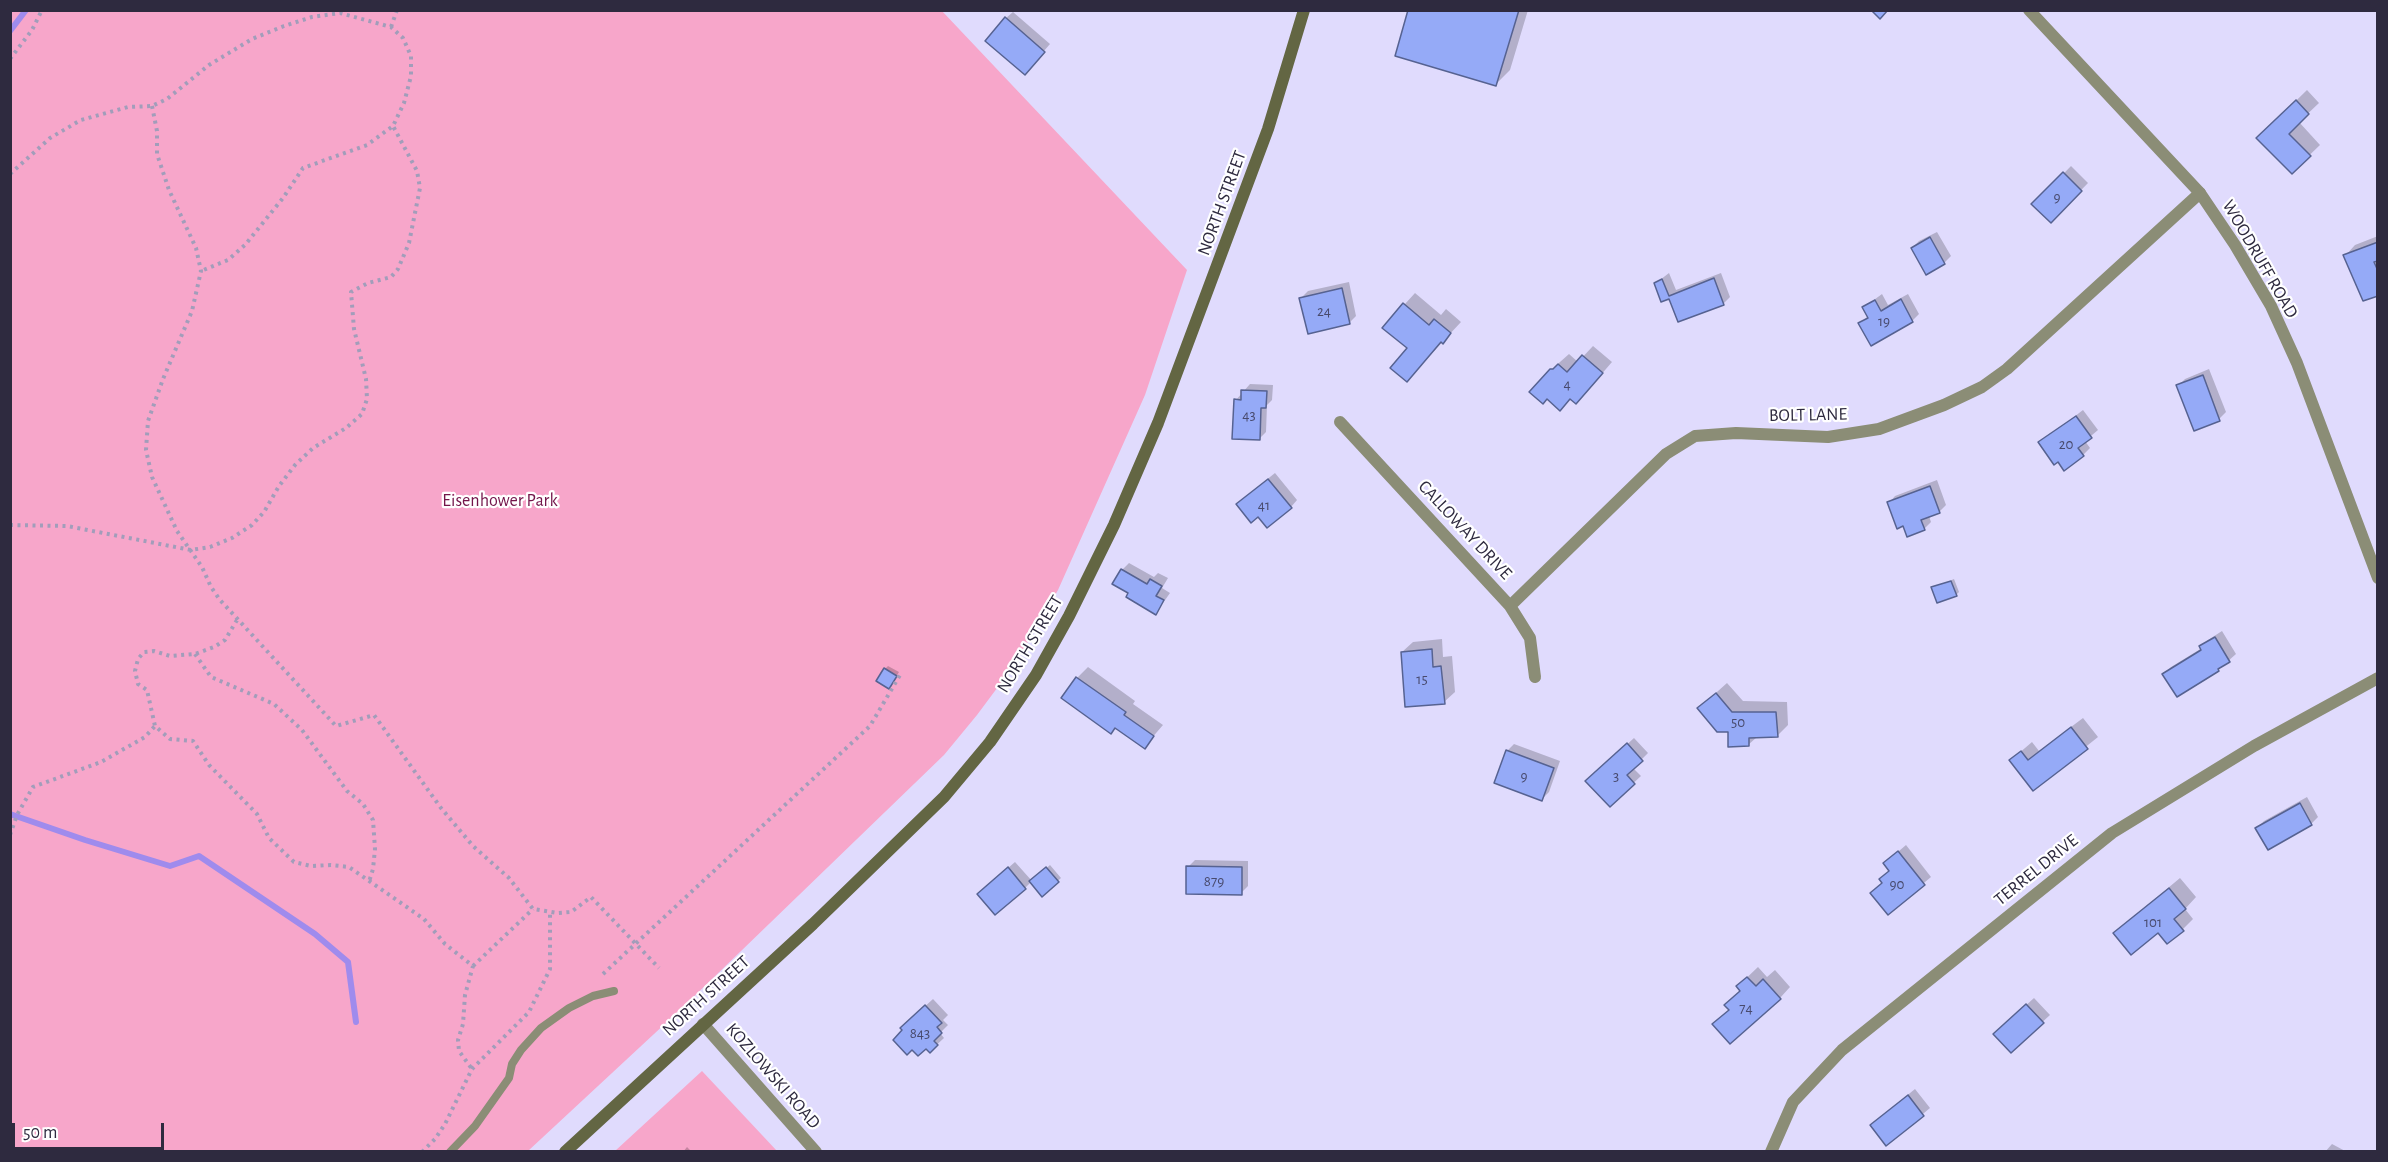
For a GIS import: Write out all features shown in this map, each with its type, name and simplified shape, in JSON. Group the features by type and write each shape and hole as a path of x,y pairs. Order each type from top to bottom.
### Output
{"main road":[{"name":"NORTH STREET","path":"565,1152 813,924 944,797 990,742 1036,675 1069,616 1114,525 1158,423 1268,129 1304,10"}],"street":[{"name":"WOODRUFF ROAD","path":"2029,10 2200,193 2235,245 2271,306 2297,363 2378,578"},
{"name":"BOLT LANE","path":"1510,606 1666,454 1695,436 1736,432 1828,437 1879,429 1944,405 1982,387 2007,369 2200,193"},
{"name":"CALLOWAY DRIVE","path":"1341,422 1510,606 1530,638 1535,677"},
{"name":"TERREL DRIVE","path":"1771,1152 1793,1102 1842,1050 2112,832 2254,746 2378,678"},
{"name":"KOZLOWSKI ROAD","path":"703,1024 816,1152"}],"lane":[{"path":"450,1152 475,1126 509,1078 512,1064 521,1050 542,1028 569,1008 593,996 614,991"}],"path":[{"path":"10,59 32,30 42,10"},
{"path":"391,27 397,10"},
{"path":"10,174 50,138 81,120 128,107 152,106 167,99 209,65 252,39 312,17 340,12 391,27 402,38 411,56 411,76 404,103 393,126 367,145 303,168 283,198 245,245 228,260 201,271"},
{"path":"152,106 157,131 157,154 169,190 196,248 201,271 192,311 163,379 148,422 146,450 152,477 177,531 202,567 211,587 237,620 336,726 374,715 441,808 473,846 509,878 533,909 571,912 591,897 659,968"},
{"path":"10,525 67,526 191,550 210,547 232,538 252,525 264,512 295,465 313,448 346,428 362,414 367,399 366,379 354,329 351,292 368,283 391,277 398,269 409,243 420,188 417,171 393,126"},
{"path":"237,620 225,640 195,654 170,656 154,651 144,652 138,659 135,670 138,684 147,690 155,726 170,739 193,741 209,765 257,814 269,838 294,862 311,866 349,867 424,919 445,944 473,966"},
{"path":"195,654 211,677 274,704 308,736 347,791 363,804 373,820 374,830 375,849 369,882"},
{"path":"603,974 870,726 900,675"},
{"path":"10,835 17,815 33,787 101,762 138,742 155,726"},
{"path":"472,1069 459,1051 458,1040 463,1024 465,995 473,966 533,909"},
{"path":"422,1152 445,1124 472,1069 529,1012 550,969 550,912"}],"green space":[{"name":"Eisenhower Park","path":"10,11 942,11 1187,270 1145,395 1058,590 1015,664 977,715 944,755 682,1008 528,1151 11,1151"},
{"path":"702,1071 777,1151 615,1151"}],"building":[{"path":"1408,10 1519,10 1496,86 1395,56"},
{"path":"1871,10 1888,10 1880,19"},
{"path":"1005,17 1045,52 1025,75 985,41"},
{"path":"2296,100 2309,114 2289,134 2311,156 2292,174 2256,138"},
{"path":"2063,172 2082,191 2051,223 2031,204"},
{"path":"1930,237 1945,264 1926,275 1911,248"},
{"path":"2378,242 2378,261 2374,262 2378,271 2378,296 2363,301 2343,255"},
{"path":"1714,278 1724,305 1678,322 1669,299 1661,302 1654,283 1662,279 1669,296"},
{"path":"1342,288 1350,324 1308,334 1299,298"},
{"path":"1901,299 1913,322 1871,346 1858,323 1868,318 1862,307 1875,300 1881,311"},
{"path":"1403,303 1429,325 1434,319 1451,333 1407,382 1390,368 1407,348 1382,328"},
{"path":"1582,355 1603,373 1576,404 1570,399 1560,411 1547,399 1543,404 1529,392 1550,369 1558,364 1567,372"},
{"path":"2203,375 2220,421 2194,431 2176,385"},
{"path":"1241,390 1267,391 1266,408 1261,408 1260,440 1232,439 1234,399 1241,400"},
{"path":"2076,416 2092,438 2078,448 2084,456 2064,471 2058,462 2054,465 2038,442"},
{"path":"1268,479 1292,508 1267,528 1258,517 1251,523 1236,504"},
{"path":"1930,486 1940,513 1921,520 1925,530 1907,537 1903,526 1897,529 1887,502"},
{"path":"1121,569 1147,584 1150,579 1162,586 1156,596 1164,600 1156,615 1126,597 1128,593 1112,584"},
{"path":"1951,581 1957,596 1937,603 1931,587"},
{"path":"2215,637 2230,662 2177,697 2162,674 2201,650 2199,646"},
{"path":"1432,649 1433,667 1441,666 1445,704 1405,707 1401,652"},
{"path":"884,668 897,676 889,689 876,681"},
{"path":"1076,677 1126,712 1124,715 1154,736 1145,749 1115,728 1111,734 1061,698"},
{"path":"1716,693 1732,712 1776,712 1778,737 1749,738 1749,746 1728,747 1728,732 1717,732 1697,708"},
{"path":"2071,727 2088,749 2033,791 2009,760 2021,751 2028,760"},
{"path":"1627,743 1643,761 1627,775 1635,784 1610,807 1585,781"},
{"path":"1506,750 1554,768 1542,801 1494,783"},
{"path":"2300,803 2312,825 2268,850 2255,828"},
{"path":"1898,851 1925,885 1888,915 1870,893 1882,883 1879,879 1889,871 1883,863"},
{"path":"1186,866 1242,867 1242,895 1186,894"},
{"path":"1008,867 1026,889 995,915 977,894"},
{"path":"1046,867 1059,882 1042,897 1029,881"},
{"path":"2169,888 2186,909 2174,919 2184,931 2167,944 2158,933 2131,955 2113,933"},
{"path":"1747,977 1756,986 1763,979 1781,999 1730,1044 1712,1024 1729,1010 1724,1005 1740,991 1736,986"},
{"path":"2026,1004 2044,1023 2011,1053 1993,1034"},
{"path":"925,1005 942,1023 937,1027 942,1033 934,1041 938,1045 930,1053 926,1049 918,1056 912,1050 907,1055 893,1040 902,1030 900,1028"},
{"path":"1908,1095 1924,1116 1886,1146 1870,1125"}],"waterway":[{"path":"10,31 26,10"},
{"path":"10,814 170,866 199,856 315,934 348,962 356,1022"}]}
